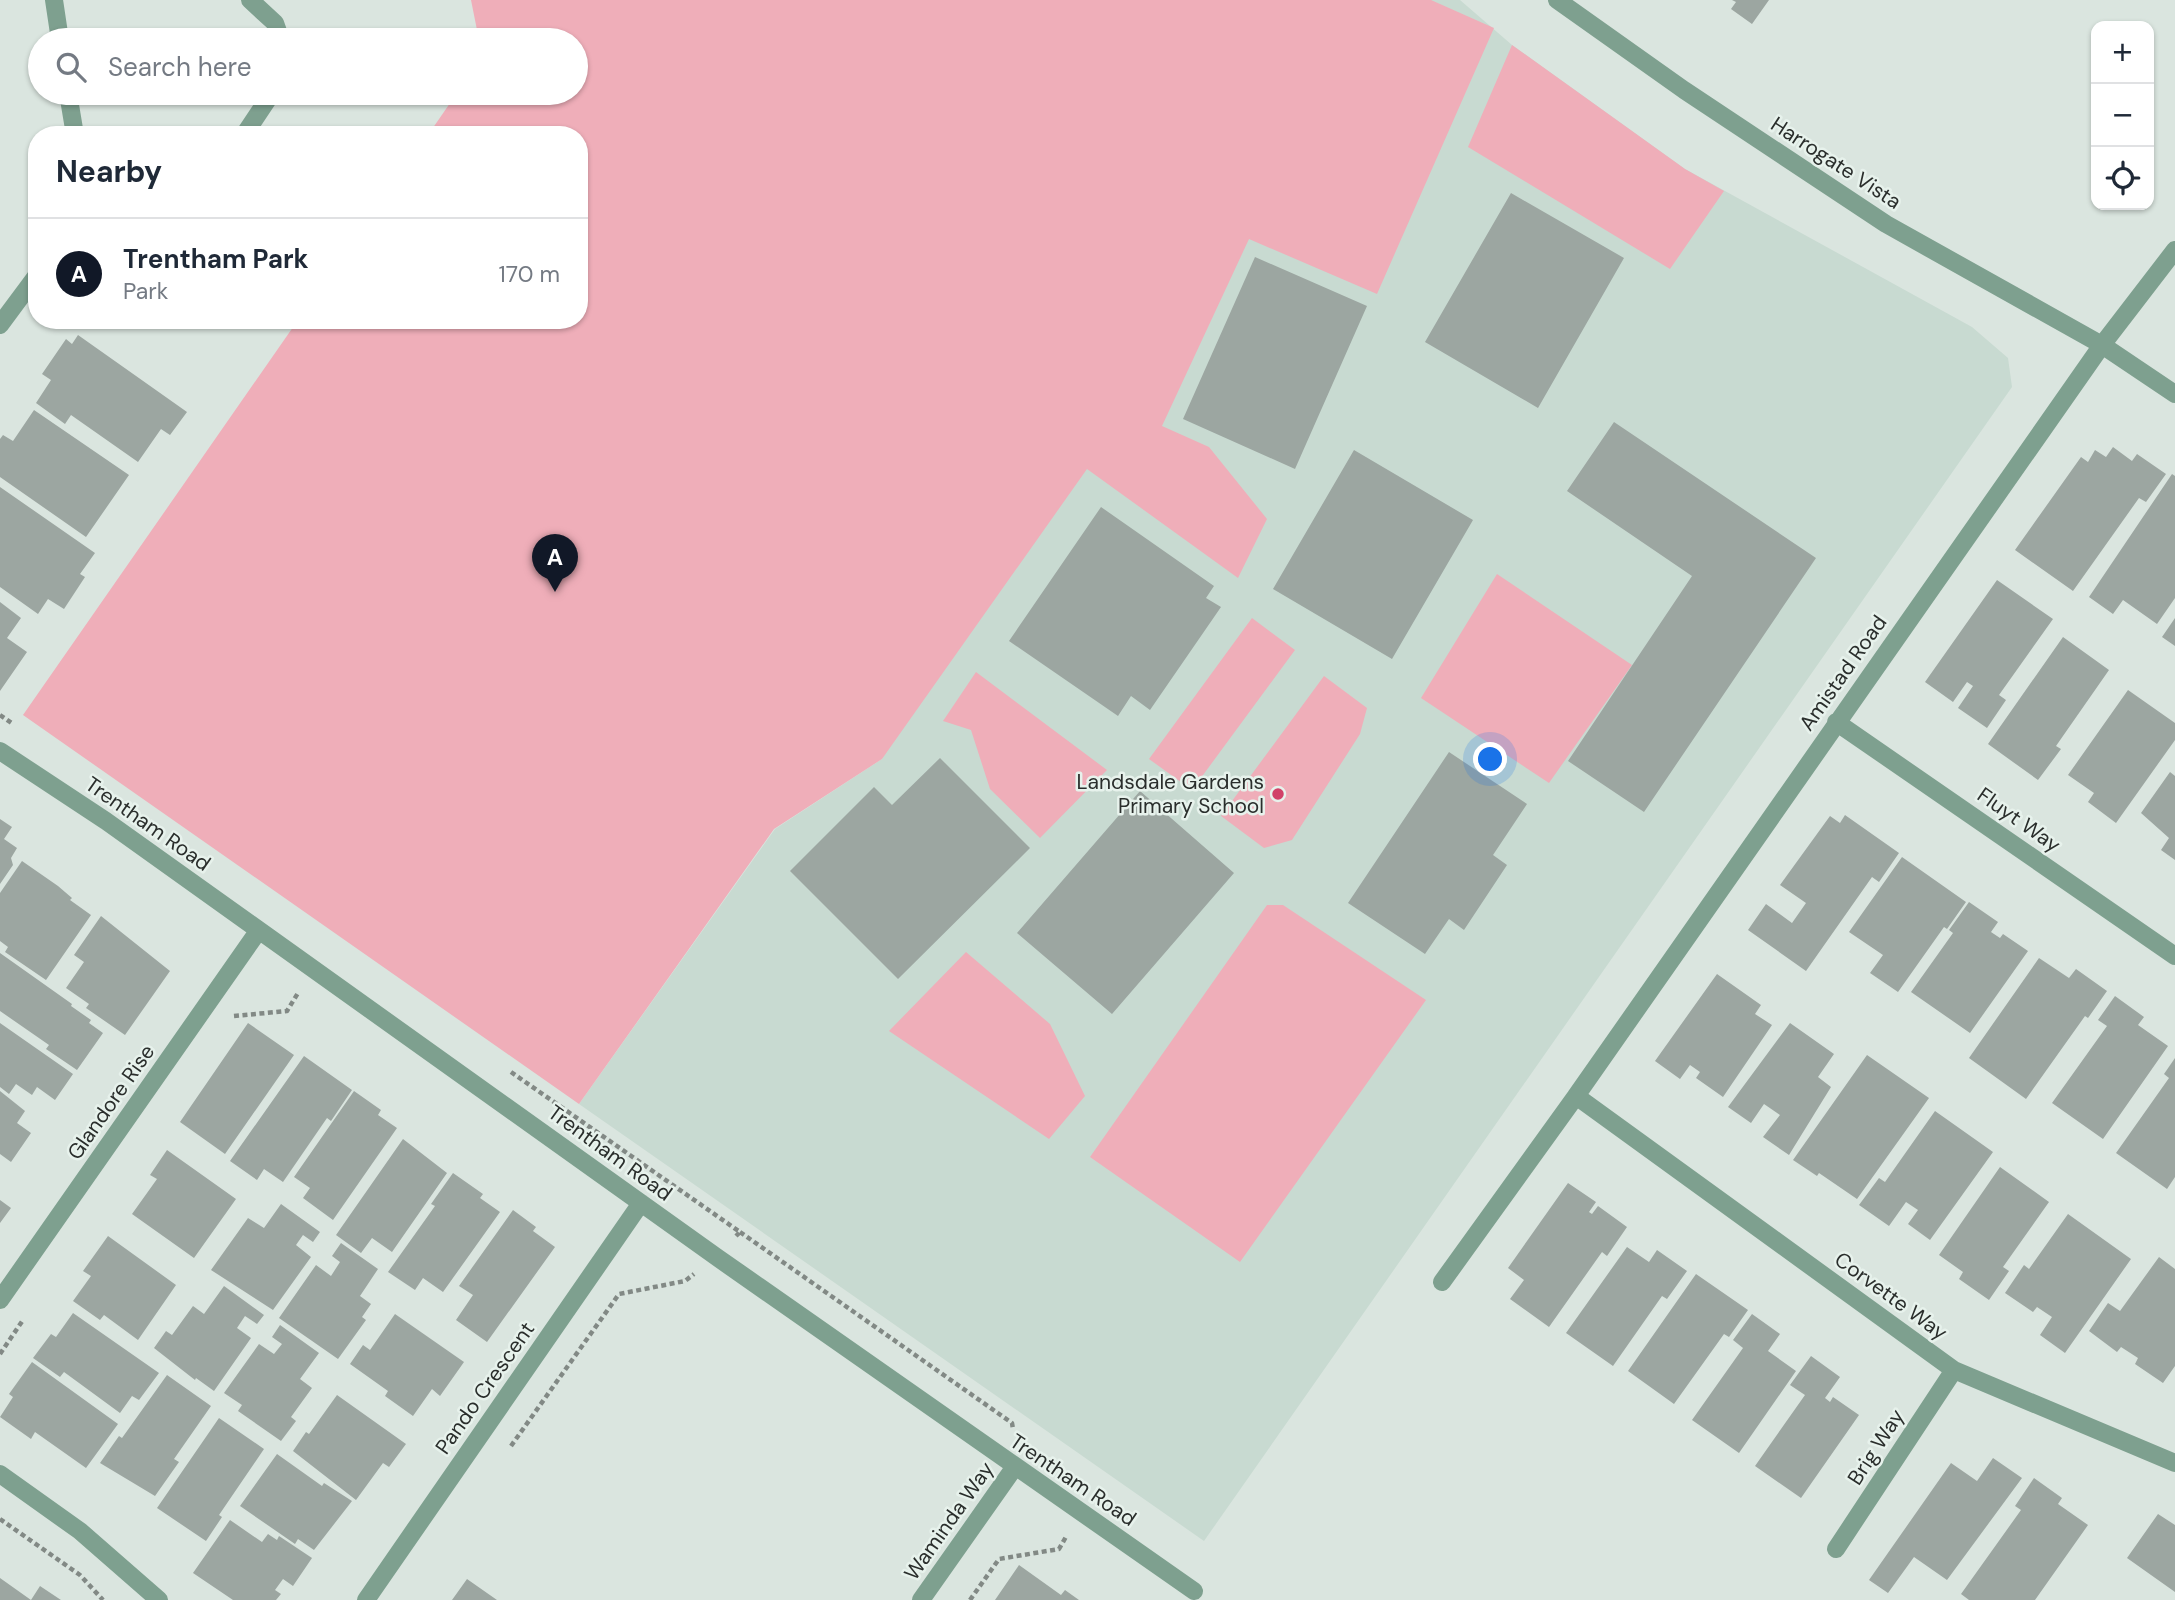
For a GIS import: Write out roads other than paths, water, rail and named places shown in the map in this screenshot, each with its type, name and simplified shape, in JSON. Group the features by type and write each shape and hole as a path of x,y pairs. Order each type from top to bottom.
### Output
{"street":[{"path":"54,0 58,28"},
{"path":"250,0 275,23 277,28"},
{"name":"Harrogate Vista","path":"1557,0 1684,90 1886,224 2102,345 2175,394"},
{"path":"70,105 74,126"},
{"path":"250,126 264,105"},
{"name":"Amistad Road","path":"1442,1282 1576,1096 2102,345 2175,250"},
{"path":"0,326 28,287"},
{"name":"Fluyt Way","path":"1836,722 2175,956"},
{"name":"Trentham Road","path":"0,751 106,821 1014,1468 1194,1591"},
{"name":"Glandore Rise","path":"0,1300 259,930"},
{"name":"Corvette Way","path":"1576,1096 1954,1370 2174,1460"},
{"name":"Pando Crescent","path":"366,1600 642,1203"},
{"name":"Brig Way","path":"1836,1549 1954,1370"},
{"name":"Waminda Way","path":"921,1600 1014,1468"},
{"path":"0,1474 80,1531 159,1600"}],"place":[{"name":"Trentham Park","path":"555,592"},
{"name":"Landsdale Gardens Primary School","path":"1278,794"}]}
